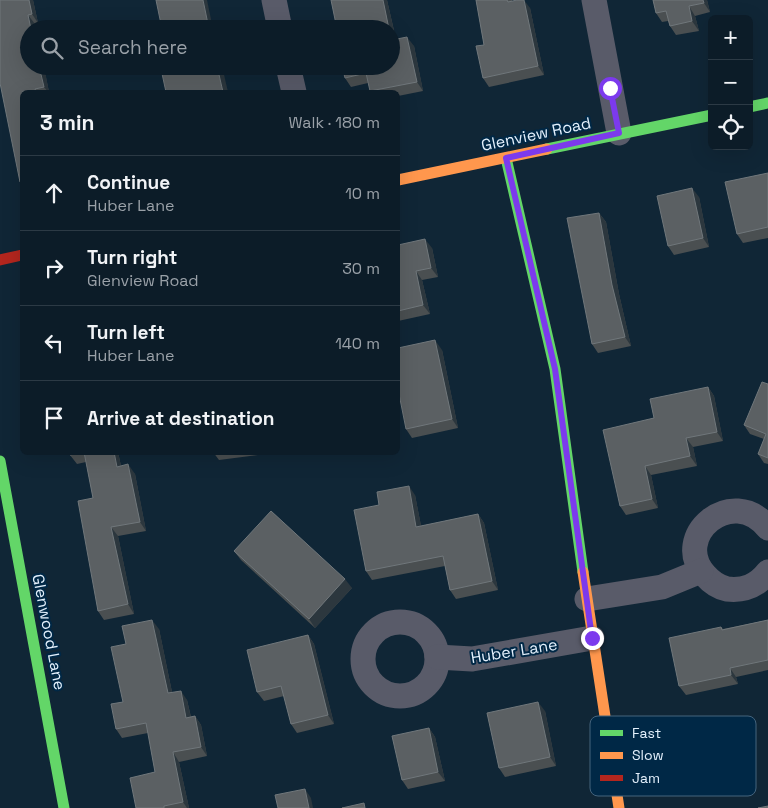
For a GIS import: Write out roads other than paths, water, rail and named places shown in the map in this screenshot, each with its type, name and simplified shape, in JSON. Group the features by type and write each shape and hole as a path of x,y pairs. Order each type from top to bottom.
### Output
{"street":[{"path":"274,0 278,20"},
{"path":"594,0 619,133"},
{"path":"290,75 294,90"},
{"path":"753,106 768,104"},
{"name":"Glenview Road","path":"400,180 708,116"},
{"path":"506,158 555,369 604,716"},
{"path":"0,260 20,255"},
{"name":"Glenwood Lane","path":"0,461 64,808"},
{"path":"768,528 752,514 740,510 728,511 716,515 706,523 699,533 696,545 696,559 701,571 710,582 722,588 736,590 750,588 768,572"},
{"path":"587,599 662,587 701,571"},
{"name":"Huber Lane","path":"437,657 472,659 592,638"}]}
